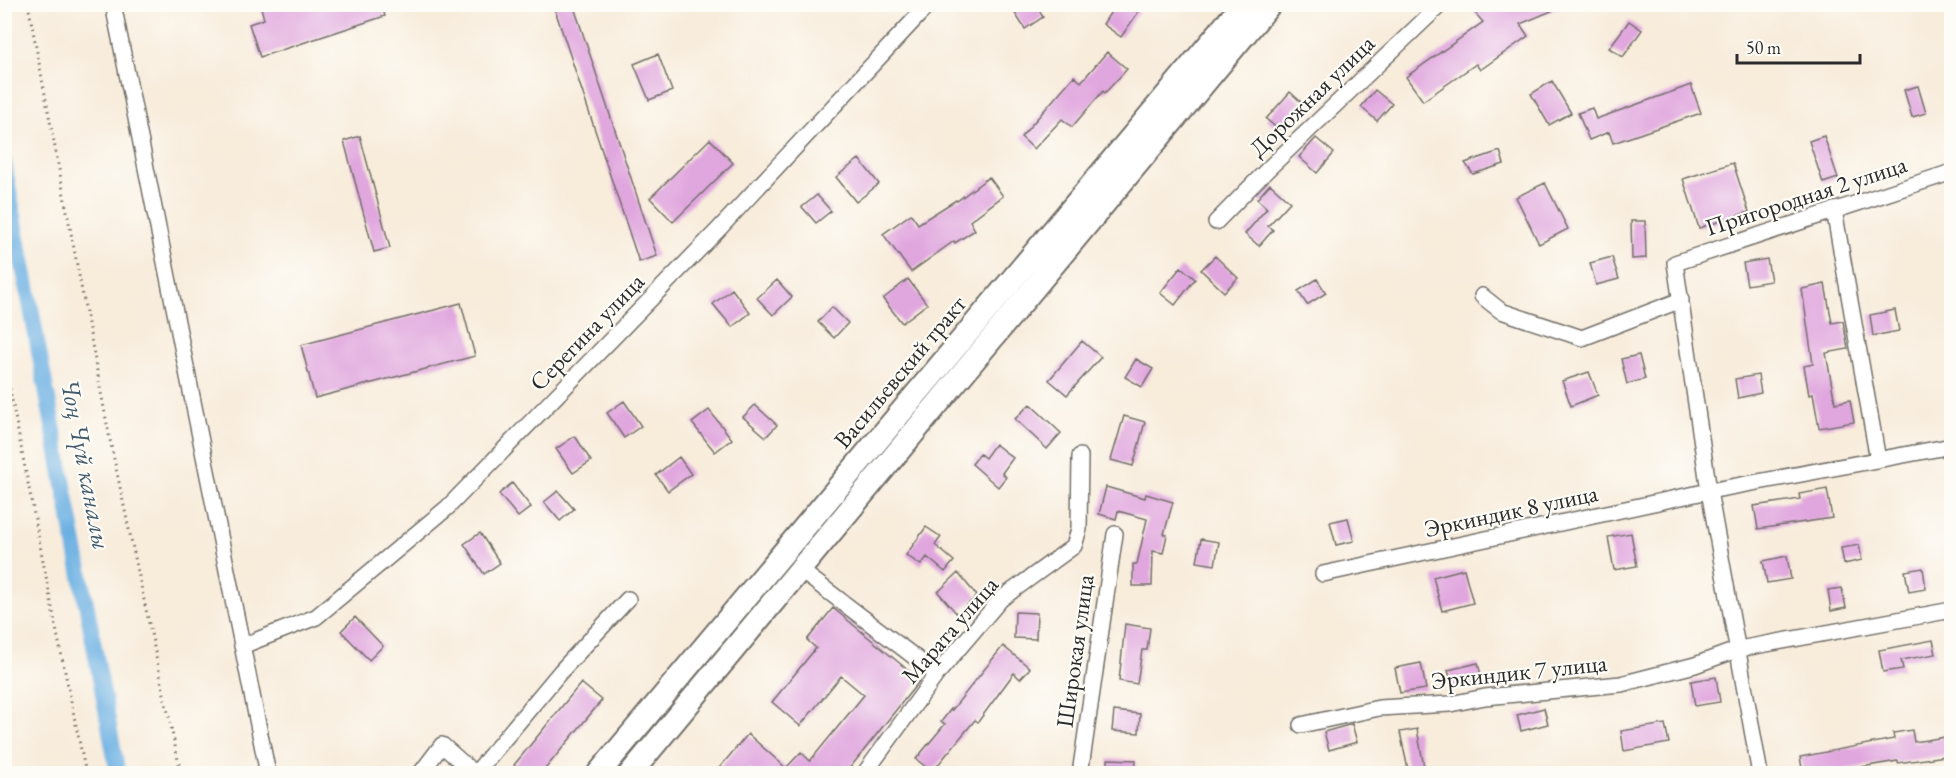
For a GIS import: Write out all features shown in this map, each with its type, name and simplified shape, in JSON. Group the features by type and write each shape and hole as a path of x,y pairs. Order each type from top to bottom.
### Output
{"main road":[{"name":"Васильевский тракт","path":"598,774 1243,4"},
{"name":"Васильевский тракт","path":"630,774 1270,4"}],"street":[{"path":"113,4 268,774"},
{"name":"Серегина улица","path":"242,646 316,617 447,508 717,231 929,4"},
{"name":"Дорожная улица","path":"1216,222 1269,168 1441,4"},
{"name":"Пригородная 2 улица","path":"1681,300 1675,263 1952,172"},
{"path":"1834,210 1878,460"},
{"path":"1482,296 1501,311 1582,338 1681,300 1709,491 1760,774"},
{"name":"Эркиндик 8 улица","path":"1323,574 1709,491 1952,446"},
{"name":"Марата улица","path":"864,774 937,674 1001,599 1074,546 1079,529 1080,456"},
{"name":"Широкая улица","path":"1080,774 1115,534"},
{"path":"800,570 937,674"},
{"path":"420,774 442,745 475,774 561,671 628,599"},
{"name":"Эркиндик 7 улица","path":"1301,725 1379,708 1449,704 1485,697 1621,684 1695,665 1738,649 1952,610"}],"path":[{"path":"28,4 110,440 181,774"},
{"path":"4,360 86,774"}],"building":[{"path":"260,4 381,4 385,16 260,57 249,24 264,19"},
{"path":"553,4 573,4 657,256 639,262"},
{"path":"1009,4 1035,4 1043,17 1025,29"},
{"path":"1116,4 1144,4 1121,37 1103,24"},
{"path":"1467,4 1566,5 1520,24 1528,36 1480,70 1476,64 1423,101 1406,77 1483,22"},
{"path":"1629,21 1642,30 1623,57 1609,48"},
{"path":"1107,52 1127,69 1105,93 1103,91 1072,127 1062,119 1034,149 1021,137 1074,76 1081,82"},
{"path":"658,54 672,91 649,100 634,64"},
{"path":"1552,81 1571,113 1549,125 1531,94"},
{"path":"1691,85 1701,113 1613,143 1609,132 1589,140 1578,113 1592,108 1596,119"},
{"path":"1918,86 1926,113 1912,117 1904,90"},
{"path":"1375,90 1392,104 1377,121 1361,107"},
{"path":"1290,92 1301,102 1278,129 1266,119"},
{"path":"360,136 390,248 374,252 344,141"},
{"path":"1824,136 1838,178 1823,183 1809,141"},
{"path":"1316,138 1334,153 1317,173 1299,157"},
{"path":"710,139 733,163 673,222 650,198"},
{"path":"1500,151 1504,164 1473,174 1465,163"},
{"path":"859,159 879,184 856,202 836,177"},
{"path":"1733,163 1749,212 1699,228 1683,179"},
{"path":"989,177 1003,196 970,221 975,230 955,243 954,241 911,272 883,234 911,214 918,224 957,201"},
{"path":"1545,183 1568,229 1539,244 1516,197"},
{"path":"1270,184 1290,202 1268,226 1273,230 1259,246 1245,234 1267,208 1257,199"},
{"path":"817,195 831,211 816,223 802,207"},
{"path":"1631,221 1645,221 1646,258 1632,259"},
{"path":"1215,256 1238,278 1224,292 1201,270"},
{"path":"1612,257 1619,279 1596,285 1590,263"},
{"path":"1767,259 1771,281 1747,285 1743,263"},
{"path":"1181,267 1195,279 1175,305 1160,293"},
{"path":"908,279 927,304 902,323 883,299"},
{"path":"1317,279 1326,293 1307,305 1298,291"},
{"path":"777,280 792,297 773,315 757,298"},
{"path":"1825,284 1832,323 1843,321 1848,349 1826,353 1835,403 1850,400 1854,422 1819,428 1813,394 1809,395 1804,366 1813,364 1802,289"},
{"path":"732,289 750,313 732,327 713,304"},
{"path":"461,303 475,356 315,398 301,345"},
{"path":"832,307 848,323 834,338 818,322"},
{"path":"1895,310 1899,331 1873,336 1870,315"},
{"path":"1082,341 1101,357 1067,395 1049,380"},
{"path":"1639,355 1645,379 1627,384 1621,359"},
{"path":"1136,359 1153,369 1142,387 1125,377"},
{"path":"1589,372 1598,395 1571,406 1562,381"},
{"path":"1758,375 1761,393 1738,398 1735,379"},
{"path":"624,401 641,426 624,438 607,413"},
{"path":"1030,404 1061,433 1047,449 1015,419"},
{"path":"755,405 777,425 766,437 743,417"},
{"path":"709,410 732,439 715,452 692,423"},
{"path":"1124,416 1145,422 1133,466 1111,460"},
{"path":"575,436 591,461 573,473 556,449"},
{"path":"995,444 1013,458 1002,473 1006,477 998,487 972,464 980,454 985,458"},
{"path":"679,457 691,474 668,491 656,475"},
{"path":"512,483 531,507 518,517 499,494"},
{"path":"1106,487 1145,498 1146,494 1173,502 1164,534 1167,535 1163,553 1153,551 1152,586 1133,586 1133,564 1137,564 1147,519 1118,511 1116,519 1099,514"},
{"path":"1827,489 1832,518 1758,529 1754,506 1800,499 1799,494"},
{"path":"558,491 574,509 560,521 544,502"},
{"path":"1348,518 1354,541 1336,545 1330,522"},
{"path":"926,527 941,537 935,545 954,561 945,572 927,557 921,565 906,555"},
{"path":"480,533 500,563 484,574 464,544"},
{"path":"1631,533 1637,566 1614,570 1608,537"},
{"path":"1201,539 1219,542 1215,565 1197,562"},
{"path":"1859,545 1862,560 1844,564 1841,548"},
{"path":"1787,556 1791,579 1767,583 1763,561"},
{"path":"1923,568 1926,589 1909,592 1905,571"},
{"path":"1464,569 1473,603 1442,611 1433,577"},
{"path":"958,573 977,596 957,614 938,592"},
{"path":"1842,588 1846,608 1831,611 1828,590"},
{"path":"833,608 920,680 845,774 755,774 749,768 744,774 714,774 748,734 786,768 801,752 810,761 864,695 841,676 800,726 772,702 816,648 807,640"},
{"path":"1015,612 1037,613 1036,639 1014,638"},
{"path":"355,617 383,646 369,660 341,631"},
{"path":"1125,624 1150,628 1147,650 1142,650 1137,684 1119,681"},
{"path":"1933,640 1936,654 1901,660 1903,669 1883,672 1879,650"},
{"path":"1003,646 1030,668 1020,679 1014,673 978,722 975,720 932,772 916,759 945,724 941,722 951,709"},
{"path":"1421,663 1426,689 1400,693 1395,668"},
{"path":"1478,663 1482,680 1452,687 1448,670"},
{"path":"1716,677 1720,702 1695,706 1691,681"},
{"path":"581,683 602,700 541,774 524,774 514,765"},
{"path":"1544,708 1548,724 1521,731 1517,715"},
{"path":"1114,711 1140,714 1139,733 1112,731"},
{"path":"1352,724 1357,742 1329,750 1324,732"},
{"path":"1665,724 1669,743 1624,751 1621,731"},
{"path":"1417,729 1425,772 1409,774 1400,732"},
{"path":"1912,730 1914,742 1952,736 1952,755 1837,771 1837,774 1803,774 1800,757 1894,739 1893,733"},
{"path":"1108,759 1136,760 1135,774 1108,774"}],"waterway":[{"name":"Чоң Чүй каналы","path":"4,164 118,774"}]}
